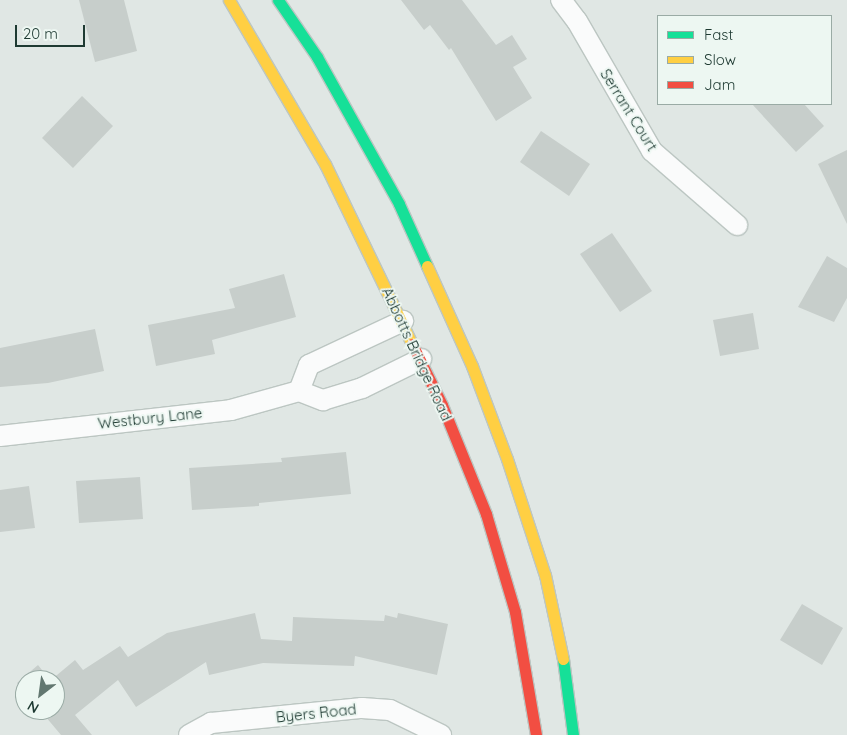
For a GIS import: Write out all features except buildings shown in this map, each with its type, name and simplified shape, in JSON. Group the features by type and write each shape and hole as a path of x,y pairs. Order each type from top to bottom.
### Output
{"main road":[{"name":"Abbotts Bridge Road","path":"229,0 325,164 421,359 486,514 515,612 536,735"},
{"path":"278,0 317,57 383,175 472,366 507,459 545,575 565,669 573,735"}],"street":[{"name":"Serrant Court","path":"562,0 577,22 652,151 737,224"},
{"path":"403,321 309,365 299,391 323,400 339,397 421,359"},
{"name":"Westbury Lane","path":"0,436 231,410 299,391"},
{"name":"Byers Road","path":"189,735 211,723 362,708 399,713 440,735"}],"traffic: fast":[{"path":"278,0 317,57 399,204 427,266"},
{"path":"563,659 573,735"}],"traffic: slow":[{"path":"229,0 325,164 412,344"},
{"path":"427,266 472,366 507,459 545,575 563,659"}],"traffic: jam":[{"path":"412,344 442,405 486,514 515,612 536,735"}]}
